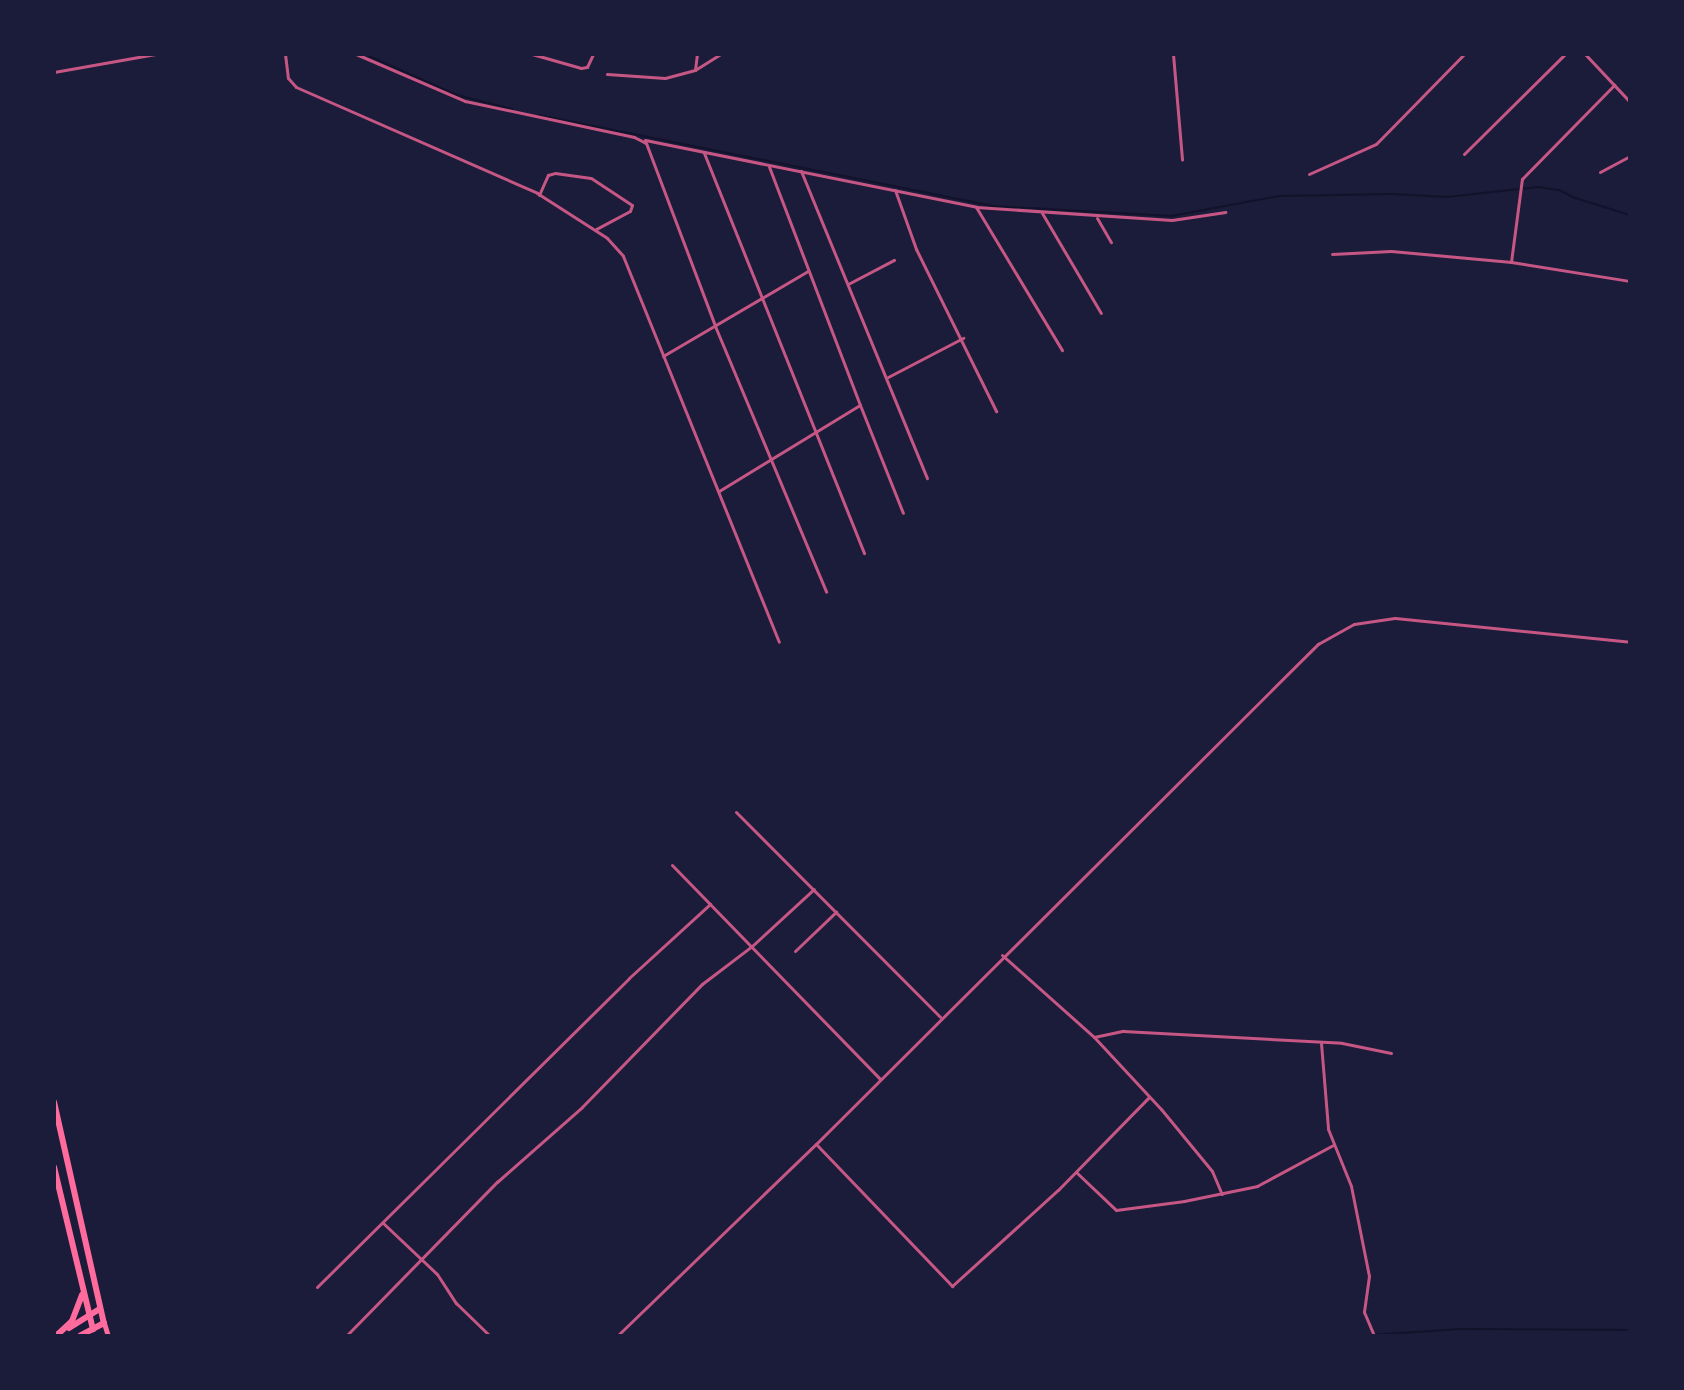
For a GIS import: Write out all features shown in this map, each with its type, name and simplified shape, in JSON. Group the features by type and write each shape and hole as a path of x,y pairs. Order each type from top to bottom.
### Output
{"highway":[{"path":"54,1102 104,1323 94,1332 80,1336"},
{"path":"54,1167 94,1332"},
{"path":"56,1336 78,1309 83,1291"},
{"path":"56,1336 100,1309"}],"main road":[{"path":"104,1323 108,1336"}],"street":[{"path":"54,72 155,54"},
{"path":"243,54 283,54 288,78 296,87 496,173 539,195 594,230 623,256 779,642"},
{"path":"356,54 465,101 976,207 1172,220 1225,212"},
{"path":"532,54 581,68 587,67 593,54"},
{"path":"695,70 697,54"},
{"path":"607,74 643,79 695,70 721,54"},
{"path":"928,54 983,54"},
{"path":"1173,54 1182,160"},
{"path":"1309,174 1376,144 1464,54"},
{"path":"1464,154 1565,54"},
{"path":"1585,54 1630,102"},
{"path":"1511,262 1522,179 1614,85"},
{"path":"1624,95 1630,90"},
{"path":"642,139 653,160 715,326 826,592"},
{"path":"704,153 864,553"},
{"path":"1600,172 1630,156"},
{"path":"768,165 903,513"},
{"path":"801,171 927,478"},
{"path":"539,195 552,173 591,178 632,205 630,211 594,230"},
{"path":"895,190 916,249 963,338 996,411"},
{"path":"976,207 1062,350"},
{"path":"1041,212 1101,313"},
{"path":"1096,217 1111,242"},
{"path":"1332,254 1391,251 1511,262 1630,281"},
{"path":"847,284 894,260"},
{"path":"663,356 808,271"},
{"path":"887,378 963,338"},
{"path":"719,491 860,405"},
{"path":"617,1336 816,1144 1299,659 1336,633 1354,624 1395,618 1630,642"},
{"path":"736,812 940,1017"},
{"path":"672,865 880,1079"},
{"path":"346,1336 497,1182 590,1099 702,984 752,946 814,889"},
{"path":"317,1287 629,978 710,904"},
{"path":"795,951 836,912"},
{"path":"1002,955 1094,1037 1212,1171 1222,1194"},
{"path":"1094,1037 1123,1031 1342,1043 1391,1053"},
{"path":"1321,1043 1327,1121 1333,1145 1351,1186 1369,1276 1364,1312 1374,1336"},
{"path":"816,1144 952,1286 1076,1172 1149,1097"},
{"path":"1076,1172 1116,1210 1257,1186 1333,1145"},
{"path":"383,1223 422,1260 490,1336"}],"waterway":[{"path":"364,54 457,95 512,109"},
{"path":"538,115 993,206 1171,216 1279,196 1393,194 1447,197 1538,187 1559,190 1630,215"},
{"path":"1354,1336 1461,1329 1630,1330"}]}
